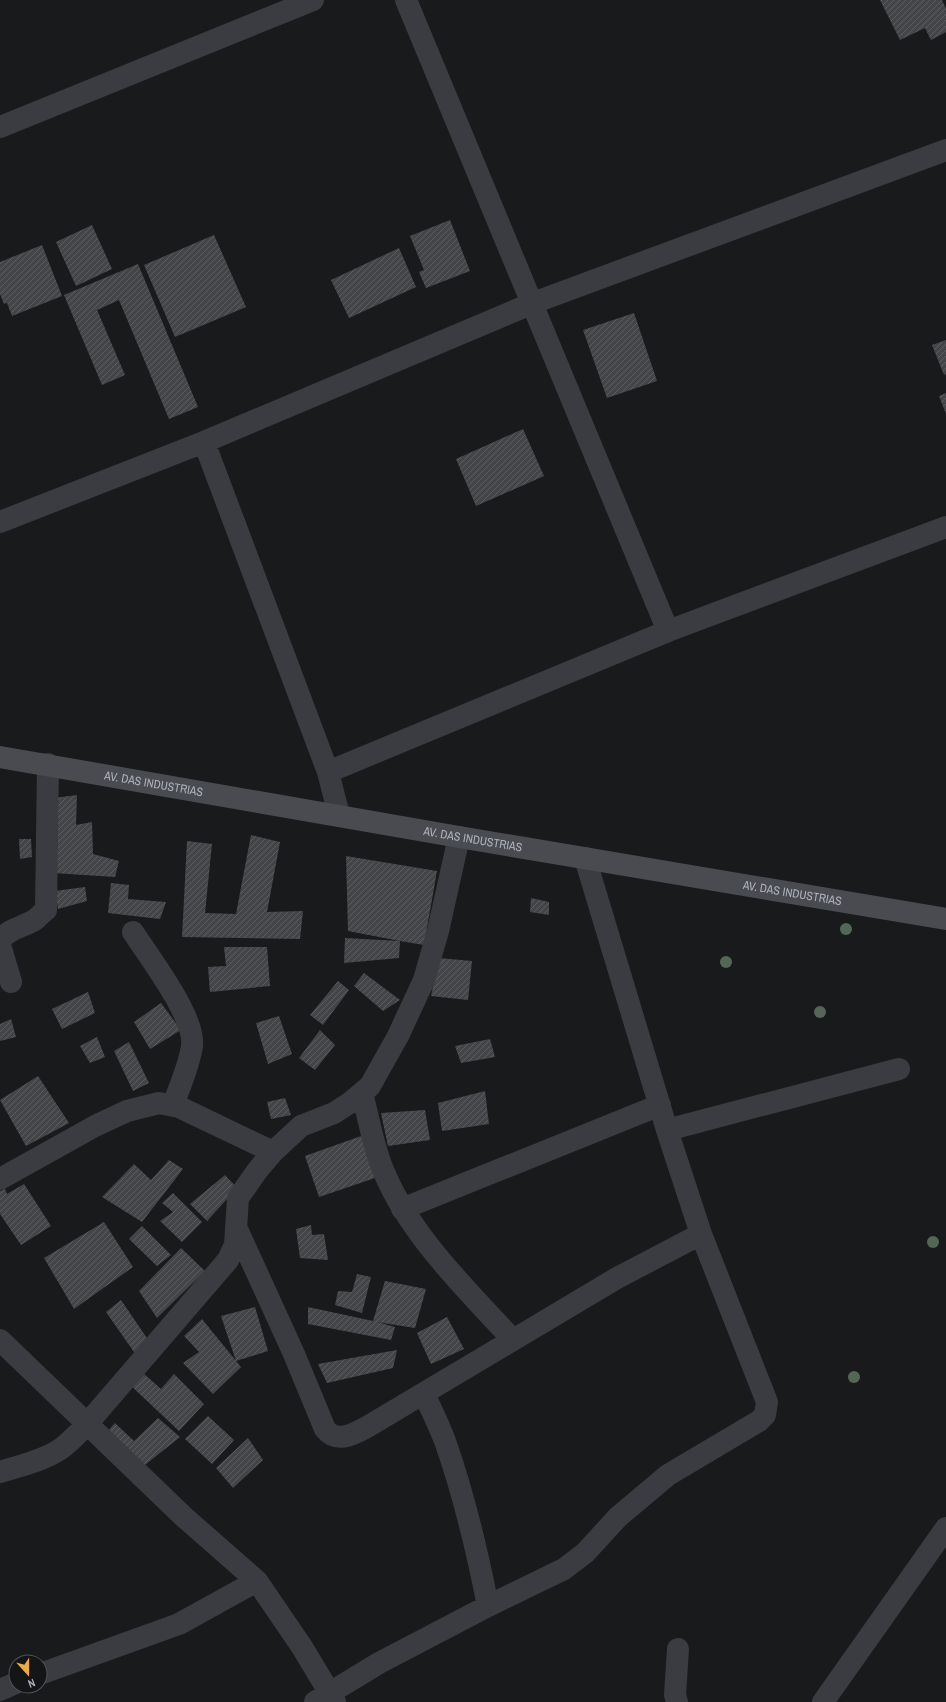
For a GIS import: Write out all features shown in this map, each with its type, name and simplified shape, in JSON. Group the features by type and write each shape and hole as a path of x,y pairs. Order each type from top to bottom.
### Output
{"main road":[{"name":"AV. DAS INDUSTRIAS","path":"0,757 48,764 459,837 946,918"}],"street":[{"path":"0,127 313,0"},
{"path":"406,0 668,631"},
{"path":"0,522 204,442 533,303 946,150"},
{"path":"204,442 328,772 339,815"},
{"path":"328,772 668,631 946,527"},
{"path":"0,942 1,938 35,920 46,910 48,764"},
{"path":"0,1472 34,1462 58,1451 70,1442 228,1260 235,1245 238,1198 273,1152 301,1126 334,1113 351,1102 370,1086 398,1036 424,980 459,837"},
{"path":"0,1340 184,1517 256,1581 302,1647 326,1699 379,1663 488,1606 564,1569 585,1553 618,1517 668,1475 759,1421 765,1415 767,1402 701,1234 585,858"},
{"path":"133,932 174,996 192,1034 191,1051 173,1105"},
{"path":"0,945 11,982"},
{"path":"668,1130 899,1068"},
{"path":"362,1093 384,1172 402,1209 415,1228 441,1259 514,1340"},
{"path":"0,1179 95,1126 127,1111 159,1103 173,1105 273,1152"},
{"path":"402,1209 660,1104"},
{"path":"237,1230 294,1354 325,1428 328,1433 340,1437 349,1436 424,1394 617,1278 701,1234"},
{"path":"424,1394 444,1441 462,1495 476,1545 488,1606"},
{"path":"823,1702 946,1528"},
{"path":"48,1671 179,1624 256,1581"},
{"path":"677,1702 678,1649"}],"building":[{"path":"880,0 942,0 946,9 946,32 931,40 925,28 900,40"},
{"path":"450,220 470,271 426,288 419,272 424,270 410,236"},
{"path":"92,225 112,269 76,286 56,242"},
{"path":"214,235 246,307 175,337 144,265"},
{"path":"42,245 62,296 12,316 7,303 4,304 0,294 0,262"},
{"path":"399,248 416,287 349,318 331,280"},
{"path":"138,264 198,407 169,419 119,300 97,310 125,375 102,385 64,295"},
{"path":"634,313 657,381 607,398 583,330"},
{"path":"946,340 946,374 944,375 932,345"},
{"path":"946,393 946,414 939,396"},
{"path":"523,429 544,476 476,506 456,459"},
{"path":"77,795 76,825 92,822 93,854 119,861 115,877 53,873 54,798"},
{"path":"251,835 280,842 267,912 303,911 300,939 182,937 187,841 212,844 205,913 236,914"},
{"path":"19,839 31,839 32,857 20,859"},
{"path":"346,856 437,871 424,945 348,931"},
{"path":"111,883 129,885 128,899 166,902 160,919 108,913"},
{"path":"85,887 87,901 58,909 55,891"},
{"path":"531,898 549,902 549,915 530,912"},
{"path":"345,938 400,941 399,958 344,963"},
{"path":"224,947 267,947 270,986 210,992 208,967 226,966"},
{"path":"439,958 472,961 468,1000 431,996"},
{"path":"364,973 400,1000 383,1011 354,986"},
{"path":"338,981 349,990 323,1025 310,1015"},
{"path":"88,992 95,1013 62,1029 52,1009"},
{"path":"161,1003 181,1030 150,1049 134,1022"},
{"path":"279,1016 292,1054 268,1064 256,1023"},
{"path":"11,1019 16,1037 0,1041 0,1024"},
{"path":"320,1030 335,1045 315,1070 299,1058"},
{"path":"97,1037 105,1057 90,1063 80,1046"},
{"path":"490,1039 495,1057 461,1063 455,1046"},
{"path":"129,1042 149,1083 133,1091 114,1051"},
{"path":"38,1076 69,1123 26,1146 0,1100"},
{"path":"485,1091 489,1124 442,1131 438,1103"},
{"path":"285,1098 291,1115 271,1119 267,1102"},
{"path":"425,1110 430,1140 388,1146 381,1113"},
{"path":"364,1135 375,1178 319,1197 305,1156"},
{"path":"169,1160 183,1169 142,1222 102,1197 134,1164 151,1180"},
{"path":"225,1175 237,1188 207,1221 190,1204"},
{"path":"24,1184 51,1226 21,1245 0,1214 0,1191 5,1189 7,1194"},
{"path":"173,1193 202,1222 182,1242 160,1221 173,1212 162,1203"},
{"path":"104,1222 133,1267 74,1309 44,1258"},
{"path":"311,1225 312,1235 324,1234 328,1260 300,1258 296,1229"},
{"path":"142,1226 171,1255 157,1266 129,1239"},
{"path":"181,1248 205,1271 157,1318 139,1291"},
{"path":"357,1274 371,1277 362,1313 335,1305 338,1291 352,1292"},
{"path":"385,1281 426,1289 415,1328 377,1322 395,1327 391,1340 308,1324 308,1307 373,1321"},
{"path":"121,1300 151,1344 136,1355 106,1312"},
{"path":"255,1307 268,1351 236,1361 221,1316"},
{"path":"447,1317 464,1349 431,1364 417,1333"},
{"path":"202,1319 241,1367 213,1394 183,1363 199,1352 184,1336"},
{"path":"397,1350 393,1368 327,1383 318,1364"},
{"path":"142,1372 161,1389 174,1374 204,1404 179,1431 129,1384"},
{"path":"208,1416 234,1440 212,1464 185,1439"},
{"path":"158,1418 180,1437 145,1465 101,1438 115,1423 134,1441"},
{"path":"248,1438 263,1460 233,1488 216,1468"}]}
